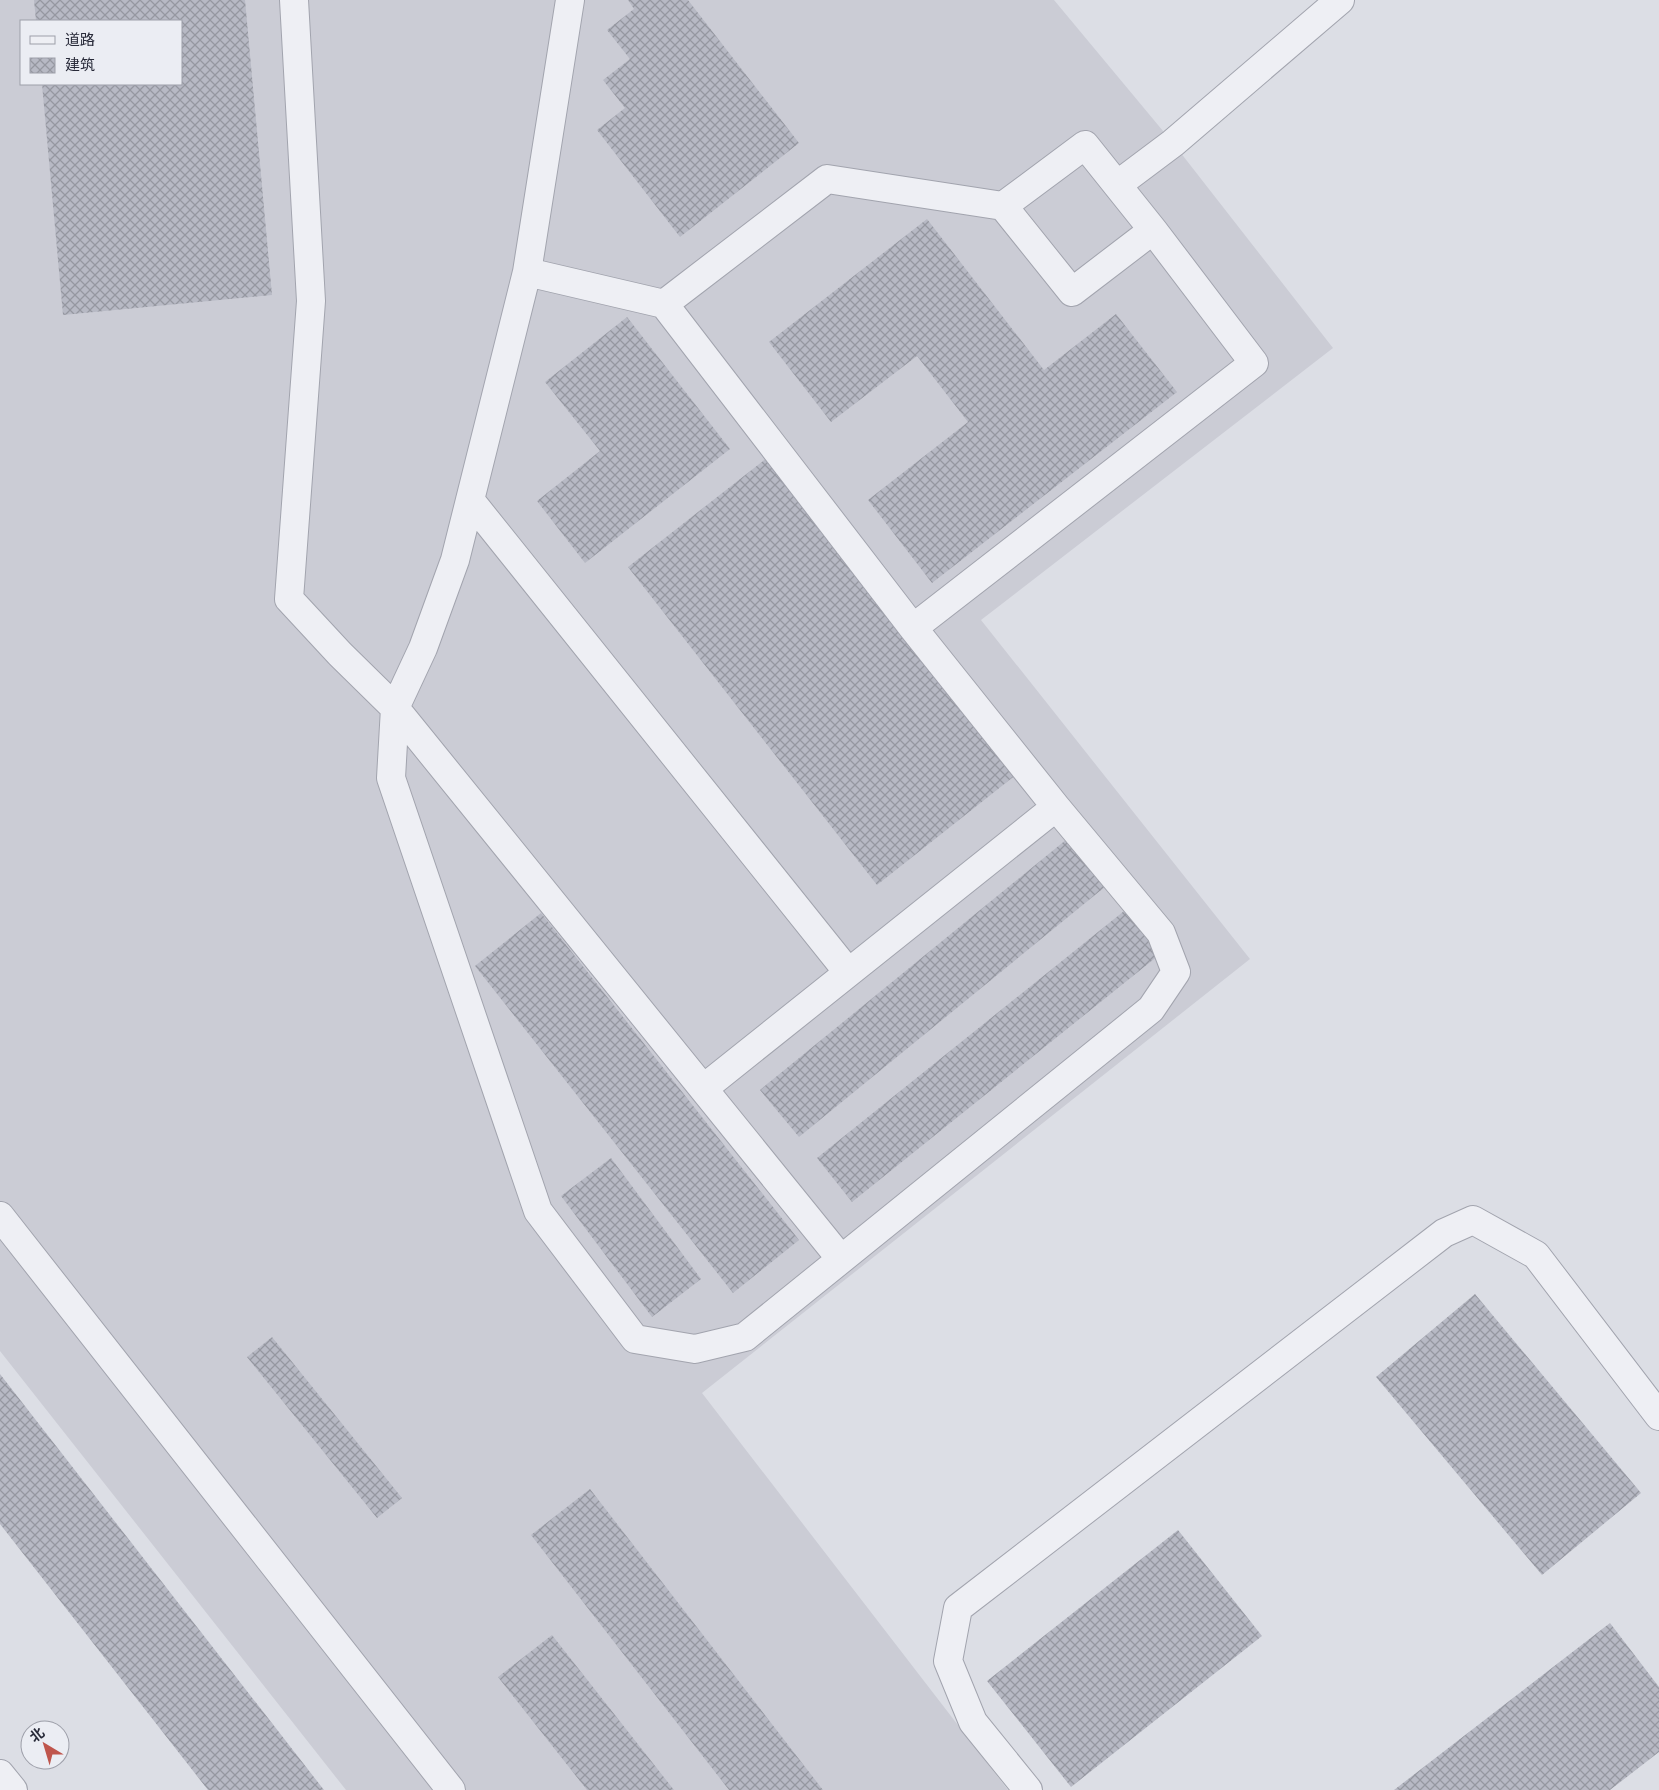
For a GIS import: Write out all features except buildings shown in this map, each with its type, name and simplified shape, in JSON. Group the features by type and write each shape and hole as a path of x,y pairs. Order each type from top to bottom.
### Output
{"street":[{"path":"294,0 311,302 289,599 394,708 841,1259"},
{"path":"527,272 664,304 913,628 1056,807 1161,932 1176,972 1152,1009 745,1337 696,1349 635,1339 538,1211 391,778 394,708 422,648 455,560 527,272 570,0"},
{"path":"1118,185 1173,143 1340,0"},
{"path":"913,628 1254,363 1153,230 1085,145 1004,206"},
{"path":"664,304 827,179 1004,206 1072,292 1153,230"},
{"path":"470,500 848,972"},
{"path":"704,1088 1056,807"},
{"path":"0,1216 451,1790"},
{"path":"1028,1790 973,1722 948,1661 958,1608 1444,1233 1473,1220 1536,1255 1659,1416"},
{"path":"0,1774 13,1790"}],"shaded area":[{"path":"0,0 1054,0 1173,143 1333,348 981,620 1250,959 702,1393 1008,1790 346,1790 0,1351"}]}
